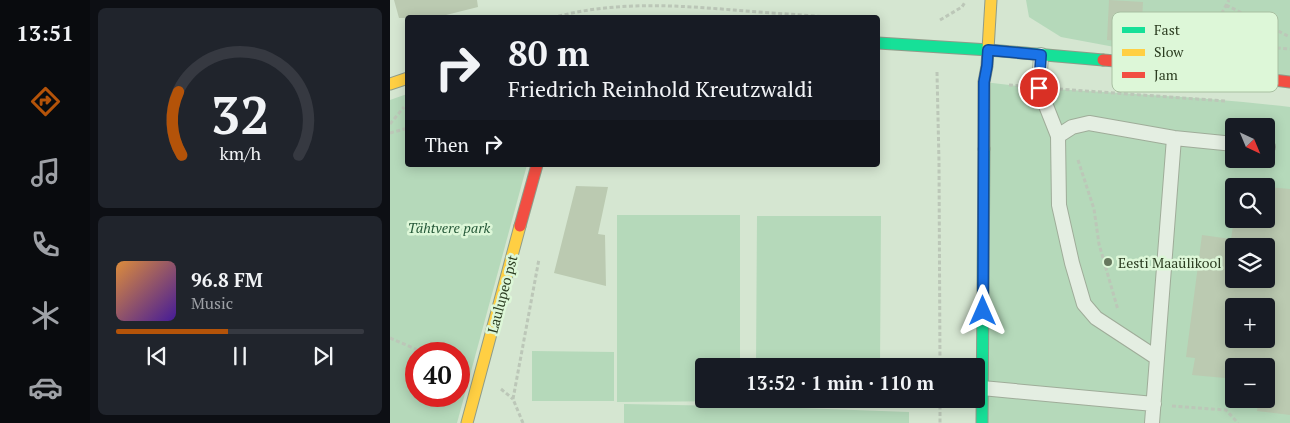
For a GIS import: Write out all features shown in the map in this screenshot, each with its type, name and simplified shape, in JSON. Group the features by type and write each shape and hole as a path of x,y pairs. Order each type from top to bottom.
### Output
{"street":[{"path":"982,358 984,82 987,66 991,0"},
{"path":"880,43 988,50 1112,61"},
{"path":"390,84 405,79"},
{"name":"Laulupeo pst","path":"467,423 536,167"},
{"path":"982,408 982,423"}],"lane":[{"path":"1041,55 1039,88 1058,136 1059,205 1072,263 1084,304 1096,318 1157,358"},
{"path":"1058,136 1072,127 1088,124 1174,138 1225,143"},
{"path":"1152,423 1174,138"},
{"path":"985,388 1154,404"}],"path":[{"path":"940,358 938,21 943,20 962,7 967,0"},
{"path":"1222,12 1229,0"},
{"path":"567,15 602,8 644,5 799,15"},
{"path":"1226,5 1240,12"},
{"path":"1278,31 1290,37"},
{"path":"984,82 1039,88 1233,102"},
{"path":"390,124 405,106"},
{"path":"390,133 405,129"},
{"path":"1058,136 1078,160 1094,209 1099,244 1126,338"},
{"path":"523,423 513,399 540,253"},
{"path":"390,338 405,344"},
{"path":"1154,404 1226,410 1238,423"},
{"path":"940,408 940,423"}],"green space":[{"path":"1026,0 1290,0 1290,76 1278,75 1278,12 1112,12 1112,47 1061,37 1029,17"},
{"name":"Eesti Maaülikool","path":"984,82 1034,88 1197,98 1290,107 1290,423 982,423 982,408 985,408 985,358 982,358"},
{"name":"Tähtvere park","path":"405,95 405,167 526,167 470,375 470,342 405,342 405,407 461,407 457,423 390,423 390,100"},
{"path":"617,215 740,215 740,358 695,358 695,401 617,402"},
{"path":"757,216 881,216 880,358 756,358"},
{"path":"532,351 614,352 614,401 532,401"},
{"path":"624,404 695,405 695,408 800,408 909,412 909,423 624,423"}],"building":[{"path":"394,0 477,0 478,7 446,15 405,15 405,18 399,18"},
{"path":"1109,0 1143,2 1142,12 1112,12 1112,40 1107,40"},
{"path":"576,186 608,187 598,234 605,235 606,286 554,273"},
{"path":"1275,188 1290,189 1290,415 1257,411 1258,408 1275,408 1275,358 1225,358 1225,378 1192,375 1195,358 1186,357 1202,235 1225,238 1225,288 1275,288 1275,238 1231,238 1233,228 1275,228"}],"traffic: fast":[{"path":"880,43 1103,60"},
{"path":"982,423 984,149"}],"traffic: slow":[{"path":"984,149 984,82 987,66 991,0"},
{"path":"390,84 405,79"},
{"path":"467,423 520,226"}],"traffic: jam":[{"path":"1103,60 1112,61"},
{"path":"1278,80 1290,82"},
{"path":"520,226 536,167"}],"place":[{"name":"Eesti Maaülikool","path":"1108,262"}],"route":[{"path":"983,311 984,82 988,50 1041,55 1039,88"}]}
